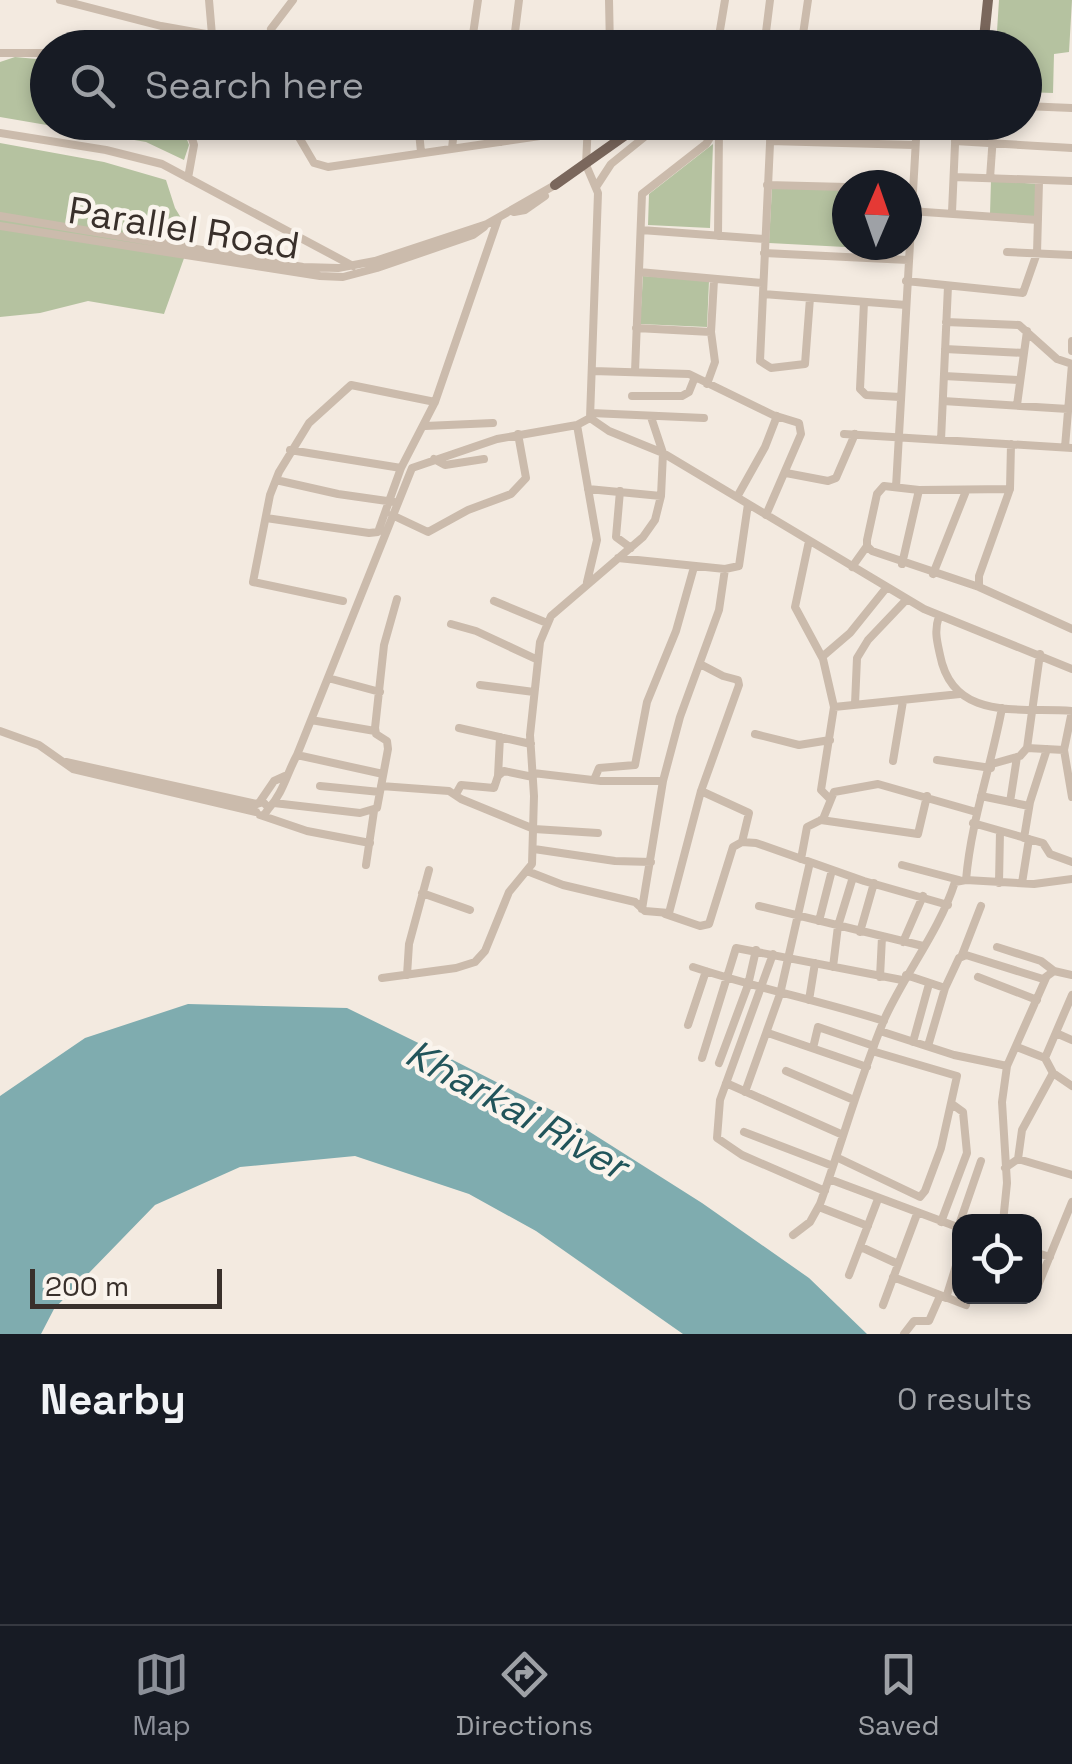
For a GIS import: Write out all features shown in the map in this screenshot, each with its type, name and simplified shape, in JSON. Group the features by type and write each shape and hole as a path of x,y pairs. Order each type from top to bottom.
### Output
{"main road":[{"path":"985,30 988,0"},
{"path":"556,186 618,140"}],"street":[{"path":"60,0 184,30"},
{"path":"208,0 211,30"},
{"path":"272,29 293,0"},
{"path":"474,30 478,0"},
{"path":"515,30 518,0"},
{"path":"609,0 610,30"},
{"path":"720,30 725,0"},
{"path":"766,30 770,0"},
{"path":"804,30 808,0"},
{"path":"0,53 30,53"},
{"path":"1042,107 1072,108"},
{"path":"0,133 30,138"},
{"path":"41,140 162,164 357,269 525,210 556,186"},
{"path":"188,178 193,140"},
{"path":"301,140 314,163 321,167 512,140"},
{"path":"420,140 421,152"},
{"path":"452,148 453,140"},
{"path":"587,140 586,165 596,187 590,415"},
{"path":"596,187 611,164 641,140"},
{"path":"635,372 642,194 709,140"},
{"path":"718,236 720,140"},
{"path":"810,298 805,364 762,366 770,140 914,145"},
{"path":"911,170 914,140"},
{"path":"990,178 992,140"},
{"path":"952,212 955,142 1072,148"},
{"path":"954,176 1072,182"},
{"path":"906,281 1023,293 1037,254 1039,182"},
{"path":"767,185 832,187"},
{"path":"922,211 1038,220"},
{"name":"Parallel Road","path":"0,216 303,267 357,269"},
{"path":"263,807 283,788 328,678 392,515 401,468 436,402 498,218"},
{"name":"Parallel Road","path":"0,226 292,274 342,277 357,269"},
{"path":"641,230 764,239"},
{"path":"764,252 832,256"},
{"path":"1007,252 1072,255"},
{"path":"896,487 908,260"},
{"path":"639,272 762,283"},
{"path":"706,384 715,362 711,332 714,280"},
{"path":"941,440 948,286"},
{"path":"762,294 906,305"},
{"path":"864,302 862,394 900,397"},
{"path":"844,434 1069,448 1072,364 1058,359 1027,330 1014,324 946,322"},
{"path":"636,328 711,332"},
{"path":"1017,406 1027,330"},
{"path":"1072,341 1072,351"},
{"path":"945,348 1024,353"},
{"path":"593,371 685,374 801,426 786,473 766,515"},
{"path":"944,376 1020,380"},
{"path":"632,396 682,396 690,392 695,377"},
{"path":"343,602 253,582 276,480 290,450 310,423 351,386 436,402"},
{"path":"943,401 1068,408"},
{"path":"590,415 609,431 663,453 938,616 1072,669"},
{"path":"266,518 374,534 412,468 434,459 518,434 576,426 590,415 704,418"},
{"path":"738,498 760,458 776,416"},
{"path":"382,978 456,968 481,956 509,892 532,864 534,692 547,622 650,529 661,496 663,453 651,417"},
{"path":"424,426 493,423"},
{"path":"576,426 597,540 587,582"},
{"path":"392,515 428,532 517,490 526,478 518,434"},
{"path":"786,473 836,478 855,434"},
{"path":"978,587 1010,489 1011,444"},
{"path":"290,450 401,468"},
{"path":"434,459 445,466 484,460"},
{"path":"276,480 393,501"},
{"path":"588,489 661,496"},
{"path":"852,567 867,546 879,489 1010,489"},
{"path":"902,564 920,490"},
{"path":"620,491 616,537 630,548"},
{"path":"934,574 966,491"},
{"path":"618,558 725,569 741,563 748,504"},
{"path":"810,542 795,606 822,657 834,707 821,790 830,799"},
{"path":"867,546 902,564 978,587 1072,629"},
{"path":"594,780 600,768 635,765 647,702 676,631 694,567"},
{"path":"642,909 670,748 719,610 725,569"},
{"path":"822,657 863,620 887,587"},
{"path":"375,731 384,644 397,599"},
{"path":"855,704 857,658 868,640 906,599"},
{"path":"494,601 547,622"},
{"path":"938,616 934,630 943,671 960,694 984,706 1072,710 1064,750 1072,797"},
{"path":"452,624 538,660"},
{"path":"937,760 991,766 1017,758 1027,748 1040,654"},
{"path":"666,914 701,791 739,682 700,664"},
{"path":"328,678 380,692"},
{"path":"480,685 534,692"},
{"path":"834,707 960,694"},
{"path":"893,761 903,700"},
{"path":"962,880 1002,708"},
{"path":"311,720 375,731 388,744 366,865"},
{"path":"459,728 531,744"},
{"path":"0,731 32,741 64,762 263,807 374,811"},
{"path":"755,734 799,745 830,740"},
{"path":"456,794 461,785 494,788 500,737"},
{"path":"1027,748 1064,750"},
{"path":"1022,883 1030,806 1047,749"},
{"path":"297,755 384,774"},
{"path":"1010,802 1017,758"},
{"path":"498,776 504,772 633,783 663,780"},
{"path":"263,807 274,781 285,776"},
{"path":"745,1092 768,1033 790,958 799,916 807,828 821,820 834,792 874,784 976,812"},
{"path":"320,786 450,790 461,799 534,829 598,833"},
{"path":"527,871 563,885 635,902 642,909 700,926 709,924 734,847 742,842 749,813 701,791"},
{"path":"821,820 918,834 927,796"},
{"path":"981,796 1030,806"},
{"path":"263,807 275,822 370,843"},
{"path":"973,822 1046,844 1050,854 1072,862"},
{"path":"999,882 1000,831"},
{"path":"742,842 948,905"},
{"path":"534,849 615,862 651,862"},
{"path":"902,866 962,880 1022,883 1072,879"},
{"path":"407,974 428,870"},
{"path":"819,921 832,870"},
{"path":"833,967 838,926 853,877"},
{"path":"793,1235 810,1222 819,1207 884,1021 904,978 948,905 955,882 962,880"},
{"path":"860,932 874,884"},
{"path":"422,893 470,910"},
{"path":"903,942 923,896"},
{"path":"758,906 923,946"},
{"path":"928,1046 945,988 981,906"},
{"path":"880,977 882,937"},
{"path":"997,947 1072,975"},
{"path":"702,1058 736,948 945,988"},
{"path":"719,1064 748,985 756,950"},
{"path":"773,954 718,1107 716,1133 720,1142 742,1155 825,1191"},
{"path":"962,955 1046,978"},
{"path":"809,1000 815,963"},
{"path":"693,967 884,1021"},
{"path":"688,1026 706,971"},
{"path":"1003,1214 1002,1102 1007,1066 1046,978 1054,971"},
{"path":"978,977 1037,1000"},
{"path":"913,1042 929,984"},
{"path":"1045,1058 1068,1016 1072,995"},
{"path":"744,1132 923,1196 941,1148 956,1075 818,1028 813,1048"},
{"path":"880,1031 954,1055 1007,1066"},
{"path":"768,1033 867,1067"},
{"path":"1056,1033 1072,1040"},
{"path":"1017,1047 1045,1058 1053,1073 1072,1086"},
{"path":"786,1071 854,1100"},
{"path":"1005,1168 1018,1158 1022,1130 1053,1073"},
{"path":"726,1083 842,1134"},
{"path":"941,1222 968,1148 963,1112 952,1104"},
{"path":"1018,1158 1072,1175"},
{"path":"963,1214 981,1161"},
{"path":"829,1179 952,1224"},
{"path":"849,1276 878,1198"},
{"path":"1042,1277 1072,1202"},
{"path":"819,1207 868,1226"},
{"path":"883,1304 918,1214"},
{"path":"861,1247 898,1264"},
{"path":"1042,1254 1050,1257"},
{"path":"904,1334 914,1320 929,1321 952,1274"},
{"path":"893,1277 966,1305"}],"green space":[{"path":"999,0 1072,0 1069,52 1054,54 1053,93 1042,93 1042,30 997,30"},
{"path":"15,57 30,58 30,122 0,117 0,62"},
{"path":"134,140 187,140 189,145 184,160"},
{"path":"0,143 104,162 166,180 175,208 192,236 164,314 88,301 40,313 0,317"},
{"path":"713,144 710,228 648,225 649,194"},
{"path":"991,180 1036,184 1035,217 990,214"},
{"path":"772,187 832,189 832,246 769,243"},
{"path":"643,276 709,281 707,327 640,324"}],"water":[{"name":"Kharkai River","path":"188,1004 347,1008 571,1120 702,1203 809,1278 867,1334 683,1334 536,1231 469,1194 355,1156 240,1167 155,1205 54,1309 41,1334 0,1334 0,1096 85,1038"}]}
